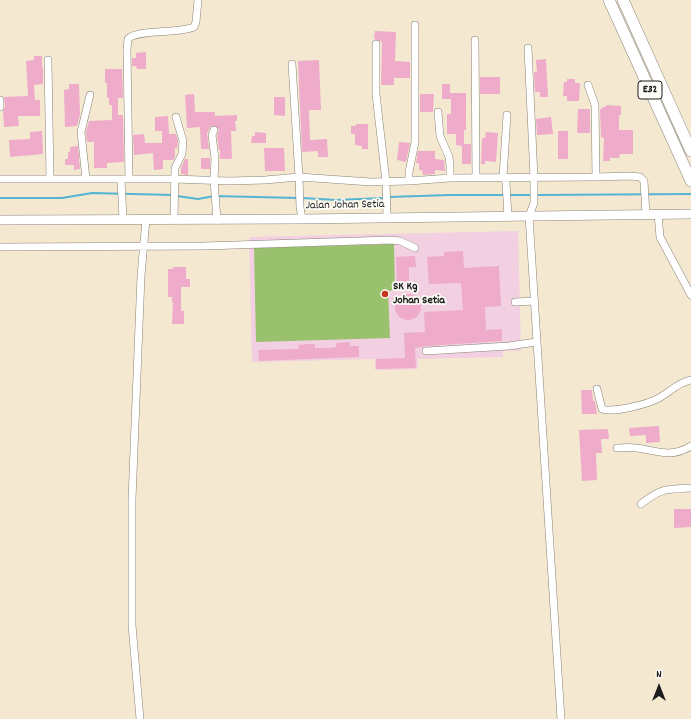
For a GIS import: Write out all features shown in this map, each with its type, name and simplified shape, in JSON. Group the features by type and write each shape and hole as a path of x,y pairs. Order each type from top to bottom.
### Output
{"highway":[{"name":"E32","path":"609,0 691,181"},
{"name":"E32","path":"623,0 691,151"}],"main road":[{"name":"Jalan Johan Setia","path":"0,220 146,219 174,215 217,220 691,214"}],"street":[{"path":"129,179 128,39 134,35 179,31 194,27 196,22 198,0"},
{"path":"409,181 409,172 415,142 415,25"},
{"path":"475,40 476,178"},
{"path":"376,44 376,94 386,184 387,218"},
{"path":"528,48 534,180 534,203 529,216 561,719"},
{"path":"48,60 50,179"},
{"path":"292,64 300,208 302,219"},
{"path":"588,85 595,106 596,178"},
{"path":"86,179 81,132 90,95"},
{"path":"0,100 0,107"},
{"path":"438,112 440,136 449,157 450,178"},
{"path":"508,115 504,180 508,217"},
{"path":"174,215 175,168 182,154 182,141 176,117"},
{"path":"214,130 212,135 215,159 214,182 217,220"},
{"path":"0,180 86,179 121,182 129,179 214,182 299,180 386,184 450,178 534,180 638,176 643,178 644,181 646,215"},
{"path":"121,182 123,219"},
{"path":"658,214 660,237 691,295"},
{"path":"140,719 132,625 132,499 141,276 146,219"},
{"path":"0,246 204,246 390,240 400,241 415,248"},
{"path":"516,302 534,301"},
{"path":"426,351 509,346 536,342"},
{"path":"597,390 602,409 614,410 647,404 678,384 691,380"},
{"path":"617,448 637,448 670,454 684,451 691,446"},
{"path":"641,504 660,491 691,488"}],"shaded area":[{"name":"SK Kg Johan Setia","path":"518,231 521,351 503,351 503,357 418,359 418,369 375,370 375,359 252,362 249,237"}],"green space":[{"path":"394,244 395,290 388,291 390,338 256,342 254,248"}],"building":[{"path":"375,31 396,32 395,61 410,62 410,78 394,78 394,85 381,85 382,42 374,39"},
{"path":"146,52 146,69 137,69 136,66 132,66 132,58 136,58 136,53"},
{"path":"34,56 42,56 43,84 34,85 35,100 40,100 40,116 18,116 19,126 4,127 4,97 28,96 26,61 34,60"},
{"path":"546,59 548,97 540,97 540,92 535,92 534,72 537,72 536,60"},
{"path":"319,60 321,110 309,110 310,140 327,139 328,157 318,157 318,151 302,152 298,61"},
{"path":"105,69 122,69 123,98 118,98 118,115 123,115 124,162 107,163 107,168 94,168 94,142 87,142 86,132 89,121 112,120 112,105 109,105 109,98 107,98"},
{"path":"480,77 500,77 500,94 480,94"},
{"path":"567,79 575,79 575,83 580,83 579,101 567,101 567,96 563,96 564,82 567,82"},
{"path":"69,84 79,84 80,115 77,126 65,127 64,90 69,89"},
{"path":"442,84 450,84 450,93 466,93 466,130 464,130 464,144 471,144 471,164 462,164 462,146 456,145 456,134 447,134 447,114 451,114 451,99 442,99"},
{"path":"194,94 195,112 215,112 215,116 237,115 237,121 235,121 236,131 231,131 232,159 220,159 217,136 219,130 216,126 211,126 207,133 209,149 201,149 200,127 187,128 185,95"},
{"path":"420,94 434,94 433,112 420,112"},
{"path":"274,97 285,97 285,116 274,115"},
{"path":"606,105 621,106 621,115 619,115 619,130 633,130 633,154 620,154 619,158 610,158 610,161 603,161 604,138 601,137 600,109 602,109 602,107 606,107"},
{"path":"578,109 590,109 590,133 577,133"},
{"path":"168,116 169,134 176,134 178,142 177,148 175,148 175,157 173,160 163,160 163,169 154,170 153,153 134,155 133,135 144,134 145,143 162,143 162,131 155,131 155,117"},
{"path":"551,117 553,134 537,135 536,119"},
{"path":"356,124 368,124 368,149 362,149 362,146 355,145 355,134 351,134 351,126 356,126"},
{"path":"42,131 43,154 10,157 9,140 30,139 30,132"},
{"path":"558,131 568,131 568,159 558,159"},
{"path":"255,132 266,133 266,143 251,143 252,136 255,136"},
{"path":"486,132 498,133 496,162 485,161 485,164 481,164 482,138 485,138"},
{"path":"399,142 410,143 406,162 397,160"},
{"path":"78,146 80,169 74,170 74,165 65,165 65,159 68,159 70,147"},
{"path":"264,148 284,148 285,171 265,171"},
{"path":"418,151 435,151 435,159 444,160 445,171 435,170 435,174 423,175 422,170 419,170 419,163 416,163"},
{"path":"201,158 210,158 210,169 201,169"},
{"path":"185,159 188,159 188,175 181,174 181,168"},
{"path":"463,251 464,268 499,266 501,306 485,307 486,330 502,329 502,341 415,348 416,368 376,369 376,359 405,358 404,333 425,332 424,312 463,310 461,283 429,284 427,257 444,256 444,252"},
{"path":"415,256 416,267 409,267 409,282 397,282 396,257"},
{"path":"173,267 186,267 186,279 190,279 190,287 181,287 181,311 184,311 184,324 172,324 173,302 172,297 168,297 168,269 173,269"},
{"path":"408,294 417,298 421,307 417,316 408,320 399,316 395,307 399,298"},
{"path":"350,342 350,346 359,346 359,357 259,361 258,350 299,349 298,345 309,344 315,344 315,348 328,348 336,347 336,343"},
{"path":"581,390 592,390 593,401 595,401 597,414 582,414"},
{"path":"659,426 660,442 646,443 646,435 630,436 629,428"},
{"path":"608,429 609,439 601,439 602,453 596,453 597,480 582,481 579,430"},
{"path":"674,509 691,509 691,527 674,528"}],"waterway":[{"path":"0,198 62,198 92,193 173,195"},
{"path":"536,195 691,194"},
{"path":"388,197 532,195"},
{"path":"177,196 198,199 214,196 298,198"},
{"path":"302,198 336,200 384,198"}],"place":[{"name":"SK Kg Johan Setia","path":"385,294"}]}
